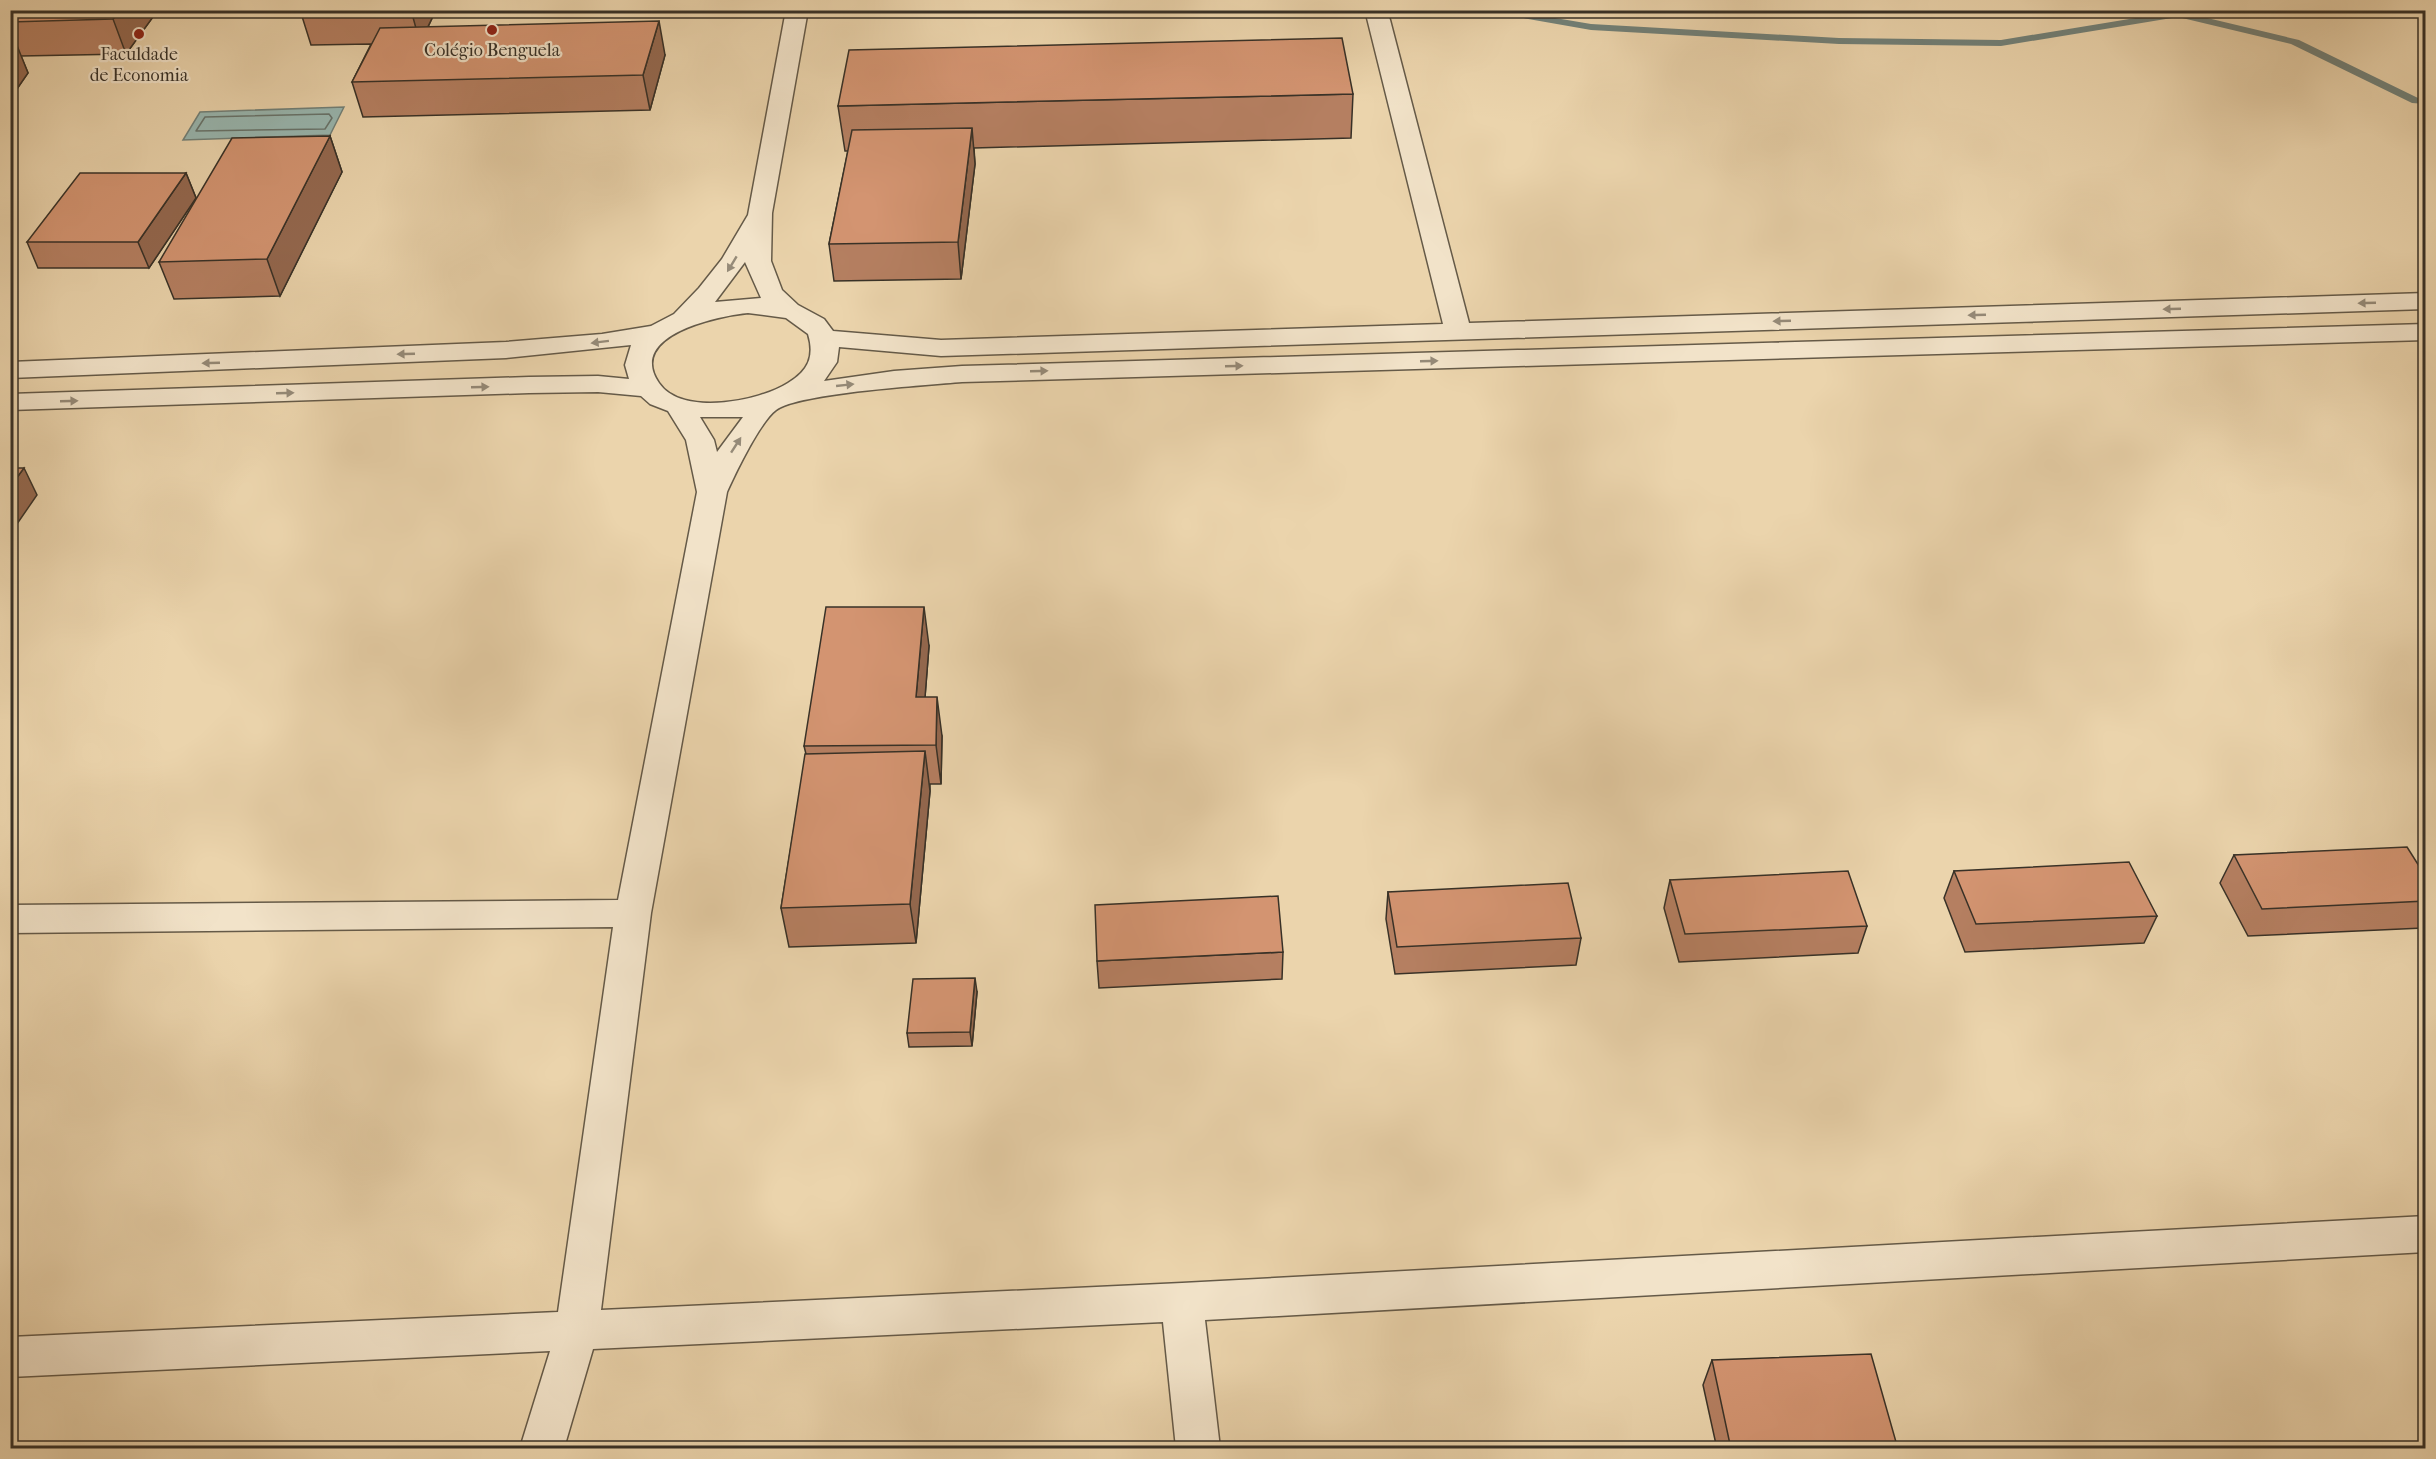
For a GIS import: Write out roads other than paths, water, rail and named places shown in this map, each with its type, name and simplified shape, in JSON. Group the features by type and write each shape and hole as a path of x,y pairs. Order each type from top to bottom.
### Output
{"street":[{"path":"789,311 771,294 758,261 760,213 797,10"},
{"path":"1375,10 1380,20 1458,331"},
{"path":"760,213 723,279 708,297 685,317 658,333 645,346 638,360 639,374 649,389 659,398 679,406 722,411 827,387 962,374 2426,332"},
{"path":"824,338 941,348 2426,301"},
{"path":"542,1449 577,1331 633,914 712,492 729,456 777,399 816,374 824,362 824,338 818,328 807,319 789,311 769,306 726,306 685,317"},
{"path":"10,370 506,350 602,342 658,333"},
{"path":"10,402 530,385 598,384 649,389"},
{"path":"679,406 700,440 712,492"},
{"path":"10,919 633,914"},
{"path":"10,1357 1182,1302 2426,1234"},
{"path":"1182,1302 1198,1449"}],"water":[{"path":"344,107 330,135 183,140 200,112"}],"waterway":[{"path":"1483,10 1591,27 1839,41 2001,43 2178,14 2295,42 2416,101 2426,101"}],"place":[{"name":"Colégio Benguela","path":"492,30"},
{"name":"Faculdade de Economia","path":"139,34"}]}
